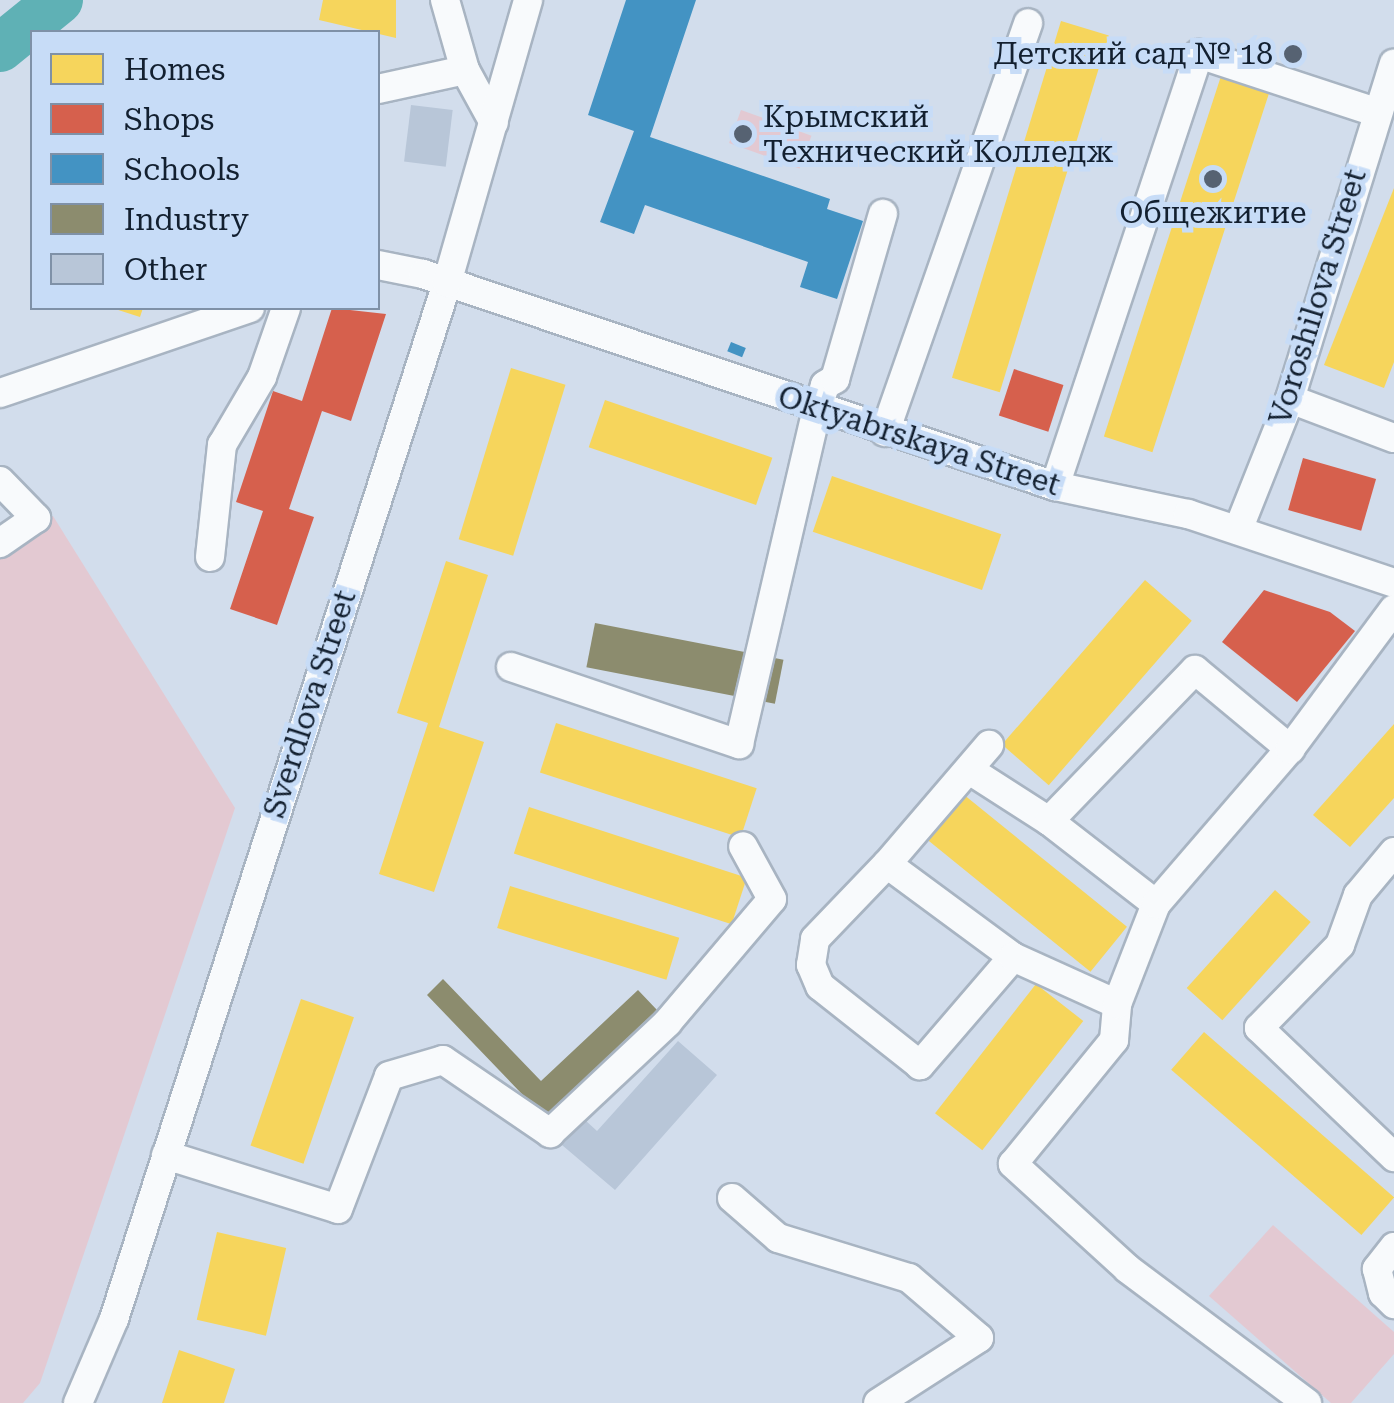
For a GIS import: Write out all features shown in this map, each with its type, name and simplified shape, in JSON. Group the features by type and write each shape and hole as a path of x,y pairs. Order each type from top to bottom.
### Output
{"street":[{"path":"444,0 465,70 494,123"},
{"name":"Sverdlova Street","path":"78,1403 114,1319 447,284 528,0"},
{"path":"885,432 1028,23"},
{"path":"1055,486 1199,54 1375,112"},
{"name":"Voroshilova Street","path":"1238,530 1290,399 1375,112 1394,64"},
{"path":"380,89 465,70"},
{"path":"511,667 740,744 817,410 825,385 835,378 883,214"},
{"name":"Oktyabrskaya Street","path":"380,266 447,284 1055,486 1238,530 1394,583"},
{"path":"0,394 244,310"},
{"path":"210,557 222,446 262,377 285,310"},
{"path":"1290,399 1394,438"},
{"path":"0,481 36,518 0,544"},
{"path":"1307,1403 1128,1268 1013,1164 1114,1040 1117,1004 1156,904 1290,750 1394,609"},
{"path":"1048,821 1195,670 1290,750"},
{"path":"989,744 971,771 816,938 811,964 820,986 920,1065 1012,957"},
{"path":"971,771 1048,821 1156,904"},
{"path":"166,1156 338,1209 390,1076 443,1060 550,1132 667,1022 772,900 743,846"},
{"path":"1394,852 1358,894 1340,945 1259,1028 1394,1157"},
{"path":"887,864 1012,957 1117,1004"},
{"path":"732,1198 778,1238 909,1278 979,1338 878,1403"},
{"path":"1394,1247 1377,1270 1383,1293 1394,1304"}],"shaded area":[{"path":"741,110 811,136 800,169 729,143"},
{"path":"53,516 235,808 40,1383 23,1403 0,1403 0,559"},
{"path":"1273,1225 1394,1332 1394,1354 1351,1403 1331,1403 1209,1296"}],"building: Homes":[{"path":"323,0 396,0 396,38 380,34 380,30 319,20"},
{"path":"1061,21 1109,36 1000,392 952,378"},
{"name":"Общежитие","path":"1221,76 1270,92 1152,452 1104,436"},
{"path":"1394,188 1394,362 1384,388 1324,365"},
{"path":"118,310 142,310 140,317"},
{"path":"511,368 566,385 513,556 459,539"},
{"path":"605,400 772,458 756,505 589,447"},
{"path":"832,476 1001,534 982,590 813,532"},
{"path":"446,561 488,575 439,727 484,742 434,892 379,874 428,723 397,713"},
{"path":"1145,580 1192,621 1049,785 1002,745"},
{"path":"556,723 757,788 741,838 540,772"},
{"path":"1394,724 1394,798 1350,847 1313,815"},
{"path":"963,794 1127,927 1090,972 926,839"},
{"path":"529,807 747,878 732,924 514,854"},
{"path":"510,886 679,938 666,980 497,928"},
{"path":"1275,890 1311,922 1222,1020 1187,988"},
{"path":"1036,984 1083,1021 982,1150 935,1113"},
{"path":"301,999 354,1017 303,1164 251,1146"},
{"path":"1204,1032 1394,1197 1361,1235 1171,1070"},
{"path":"217,1232 286,1248 266,1336 197,1320"},
{"path":"179,1350 235,1369 224,1403 162,1403"}],"building: Shops":[{"path":"331,310 386,314 351,421 322,411 289,509 314,517 277,625 230,609 263,511 236,502 273,391 302,401"},
{"path":"1014,369 1063,385 1048,432 999,416"},
{"path":"1303,458 1376,479 1361,531 1288,510"},
{"path":"1264,590 1330,612 1355,631 1297,702 1222,642"}],"building: Schools":[{"path":"626,0 696,0 650,137 830,199 827,209 863,221 837,299 800,287 808,262 645,205 634,234 600,222 634,131 588,115"},
{"path":"731,342 746,348 742,357 727,351"}],"building: Industry":[{"path":"595,623 783,660 775,704 586,667"},
{"path":"443,979 541,1081 638,990 657,1010 544,1117 427,995"}],"building: Other":[{"path":"411,105 453,110 446,167 404,162"},
{"path":"678,1041 717,1075 615,1190 562,1145 585,1120 597,1131"}],"waterway":[{"path":"0,48 59,0"}],"place":[{"name":"Детский сад № 18","path":"1293,54"},
{"name":"Крымский Технический Колледж","path":"743,134"},
{"name":"Общежитие","path":"1213,179"}]}
